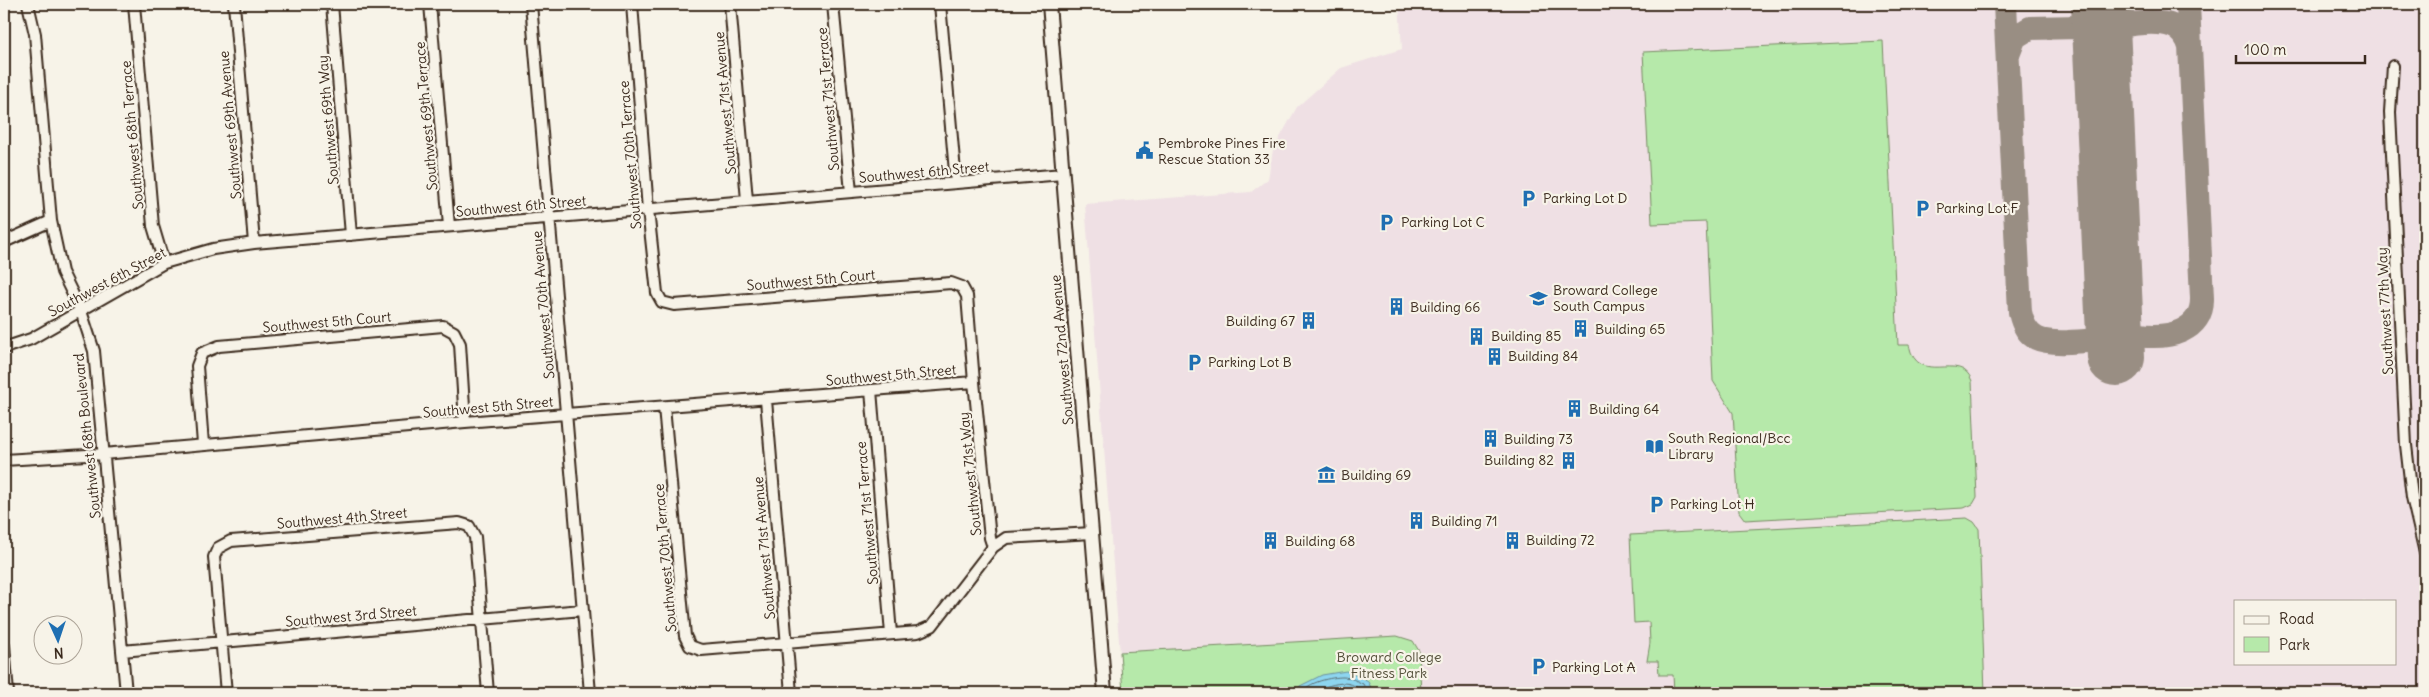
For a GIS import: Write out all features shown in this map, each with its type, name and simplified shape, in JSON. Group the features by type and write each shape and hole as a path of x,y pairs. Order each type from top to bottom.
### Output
{"street":[{"name":"Southwest 68th Boulevard","path":"28,4 35,34 51,221 62,272 82,311 94,351 126,693"},
{"name":"Southwest 68th Terrace","path":"134,4 153,226 164,263"},
{"name":"Southwest 69th Avenue","path":"234,4 254,243"},
{"name":"Southwest 69th Way","path":"332,4 351,235"},
{"name":"Southwest 69th Terrace","path":"430,4 449,226"},
{"name":"Southwest 70th Avenue","path":"531,4 590,693"},
{"name":"Southwest 70th Terrace","path":"632,4 648,210 657,293 662,302"},
{"name":"Southwest 71st Avenue","path":"730,4 747,200"},
{"name":"Southwest 71st Terrace","path":"833,4 851,192"},
{"path":"940,4 956,183"},
{"name":"Southwest 72nd Avenue","path":"1049,4 1105,693"},
{"name":"Southwest 77th Way","path":"2393,66 2390,112 2406,445 2412,497 2425,553"},
{"name":"Southwest 6th Street","path":"4,348 30,339 164,263 213,249 254,243 1063,174"},
{"path":"4,242 51,221"},
{"name":"Southwest 5th Court","path":"662,302 674,305 951,283 962,287"},
{"name":"Southwest 71st Way","path":"690,646 701,650 918,632 932,626 993,547 990,538 967,296 962,287"},
{"name":"Southwest 5th Court","path":"203,444 197,366 202,352 220,346 444,326 454,332 460,344 465,422"},
{"name":"Southwest 5th Street","path":"4,460 103,454 465,422 766,400 974,382"},
{"name":"Southwest 71st Terrace","path":"871,390 891,634"},
{"name":"Southwest 71st Avenue","path":"766,400 791,693"},
{"name":"Southwest 70th Terrace","path":"664,407 685,636 690,646"},
{"name":"Southwest 4th Street","path":"221,641 214,557 218,548 230,541 459,523 469,526 475,537 482,618"},
{"path":"993,547 1006,538 1092,533"},
{"name":"Southwest 3rd Street","path":"122,651 582,610"},
{"path":"482,618 488,693"},
{"path":"221,641 226,693"},
{"path":"4,646 8,693"}],"shaded area":[{"name":"Broward College South Campus","path":"1399,4 2425,4 2425,693 1123,693 1085,204 1251,192 1268,179 1273,150 1297,107 1341,68 1402,49"}],"green space":[{"path":"1883,41 1898,345 1909,345 1914,358 1921,364 1930,367 1959,368 1967,372 1972,381 1977,497 1973,504 1964,508 1745,520 1739,512 1733,413 1713,381 1706,222 1652,224 1643,52"},
{"path":"1967,518 1974,522 1979,529 1985,693 1674,693 1673,675 1659,675 1658,661 1647,661 1650,643 1649,622 1634,623 1630,535"},
{"name":"Broward College Fitness Park","path":"1397,636 1413,641 1419,651 1421,693 1123,693 1120,652"}],"water":[{"path":"1346,671 1367,680 1374,693 1296,693 1300,686 1322,675"}],"taxiway":[{"path":"2005,4 2020,312 2026,329 2031,334 2043,341 2051,342 2092,340 2116,330 2150,336 2172,334 2190,326 2197,319 2201,310 2202,298 2188,4"},
{"path":"2101,4 2112,18 2130,24"},
{"path":"2102,48 2109,35 2118,28 2130,24 2152,23 2166,24 2178,29 2183,33 2190,47"},
{"path":"2008,55 2015,37 2030,28 2080,27 2091,33 2102,48"}],"runway":[{"path":"2100,4 2116,357"}],"place":[{"name":"Pembroke Pines Fire Rescue Station 33","path":"1144,151"},
{"name":"Parking Lot D","path":"1529,198"},
{"name":"Parking Lot F","path":"1922,208"},
{"name":"Parking Lot C","path":"1387,222"},
{"name":"Broward College South Campus","path":"1539,298"},
{"name":"Building 66","path":"1396,307"},
{"name":"Building 67","path":"1309,321"},
{"name":"Building 65","path":"1581,329"},
{"name":"Building 85","path":"1477,336"},
{"name":"Building 84","path":"1494,356"},
{"name":"Parking Lot B","path":"1194,362"},
{"name":"Building 64","path":"1575,409"},
{"name":"Building 73","path":"1490,439"},
{"name":"South Regional/Bcc Library","path":"1654,446"},
{"name":"Building 82","path":"1568,460"},
{"name":"Building 69","path":"1327,475"},
{"name":"Parking Lot H","path":"1656,504"},
{"name":"Building 71","path":"1417,521"},
{"name":"Building 72","path":"1512,540"},
{"name":"Building 68","path":"1271,541"},
{"name":"Parking Lot A","path":"1538,667"}]}
